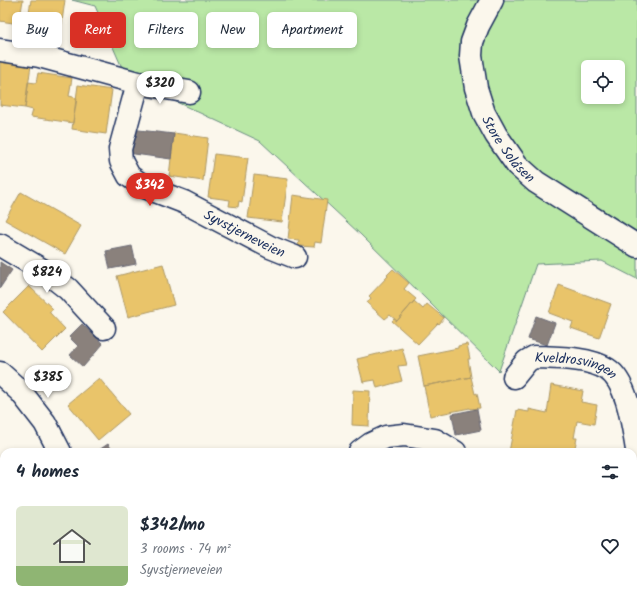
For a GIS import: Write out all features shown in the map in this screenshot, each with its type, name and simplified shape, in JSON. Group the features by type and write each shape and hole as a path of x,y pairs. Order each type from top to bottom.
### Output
{"street":[{"name":"Store Solåsen","path":"492,0 478,26 472,42 471,56 476,88 484,113 496,135 517,165 536,182 637,246"},
{"path":"0,50 39,56 138,83 189,92"},
{"name":"Syvstjerneveien","path":"138,83 120,149 121,161 129,176 145,187 184,202 270,247 295,257"},
{"path":"0,245 49,274 68,289 104,328"},
{"name":"Kveldrosvingen","path":"514,377 527,361 534,357 590,362 607,369 620,383 630,409 637,448"},
{"path":"0,373 21,392 45,423 58,448"},
{"path":"366,448 386,437 404,435 435,440 448,448"}],"green space":[{"path":"72,0 637,0 637,279 602,261 536,264 499,371 361,235 260,141 127,79 113,48 126,48 126,12 98,12 95,6"}],"building: Homes":[{"path":"0,0 23,0 21,12 12,12 12,23 0,21"},
{"path":"31,0 65,0 62,22 62,12 29,12"},
{"path":"0,60 31,65 25,108 0,105"},
{"path":"38,73 72,78 69,96 77,98 73,123 31,117 33,110 25,108 28,82 36,83"},
{"path":"78,85 112,90 106,134 72,129"},
{"path":"174,133 208,138 203,181 169,176"},
{"path":"214,154 248,158 242,202 239,201 238,207 229,206 230,200 208,197"},
{"path":"254,175 288,179 282,222 248,218"},
{"path":"21,192 81,226 65,254 5,220"},
{"path":"293,195 327,200 321,243 315,242 314,247 298,246 299,240 288,239"},
{"path":"163,264 174,305 128,317 117,276"},
{"path":"393,269 409,283 404,289 416,299 397,321 390,315 385,319 367,303 371,298 369,296"},
{"path":"559,285 611,304 599,338 571,328 573,322 549,313"},
{"path":"29,286 53,309 49,312 65,329 42,352 3,312"},
{"path":"414,301 423,309 427,304 444,318 418,344 392,321 394,319 397,321"},
{"path":"467,344 471,377 424,386 418,356 458,348 458,346"},
{"path":"402,348 407,365 398,366 402,381 377,388 375,380 363,382 357,359"},
{"path":"471,377 475,394 477,393 480,408 470,408 430,416 424,386"},
{"path":"99,378 129,414 98,440 68,404"},
{"path":"551,385 583,391 581,402 597,405 594,424 577,421 574,438 577,438 575,448 510,448 517,410 529,412 529,409 547,413"},
{"path":"353,390 370,391 369,426 352,425"}],"building: Industry":[{"path":"130,129 174,134 171,159 127,153"},
{"path":"132,246 136,264 110,269 106,251"},
{"path":"0,262 12,270 0,288"},
{"path":"536,316 555,323 547,345 528,339"},
{"path":"82,324 103,344 83,367 70,355 78,346 69,337"},
{"path":"477,409 481,430 456,435 452,414"},
{"path":"108,444 111,448 102,448"}]}
